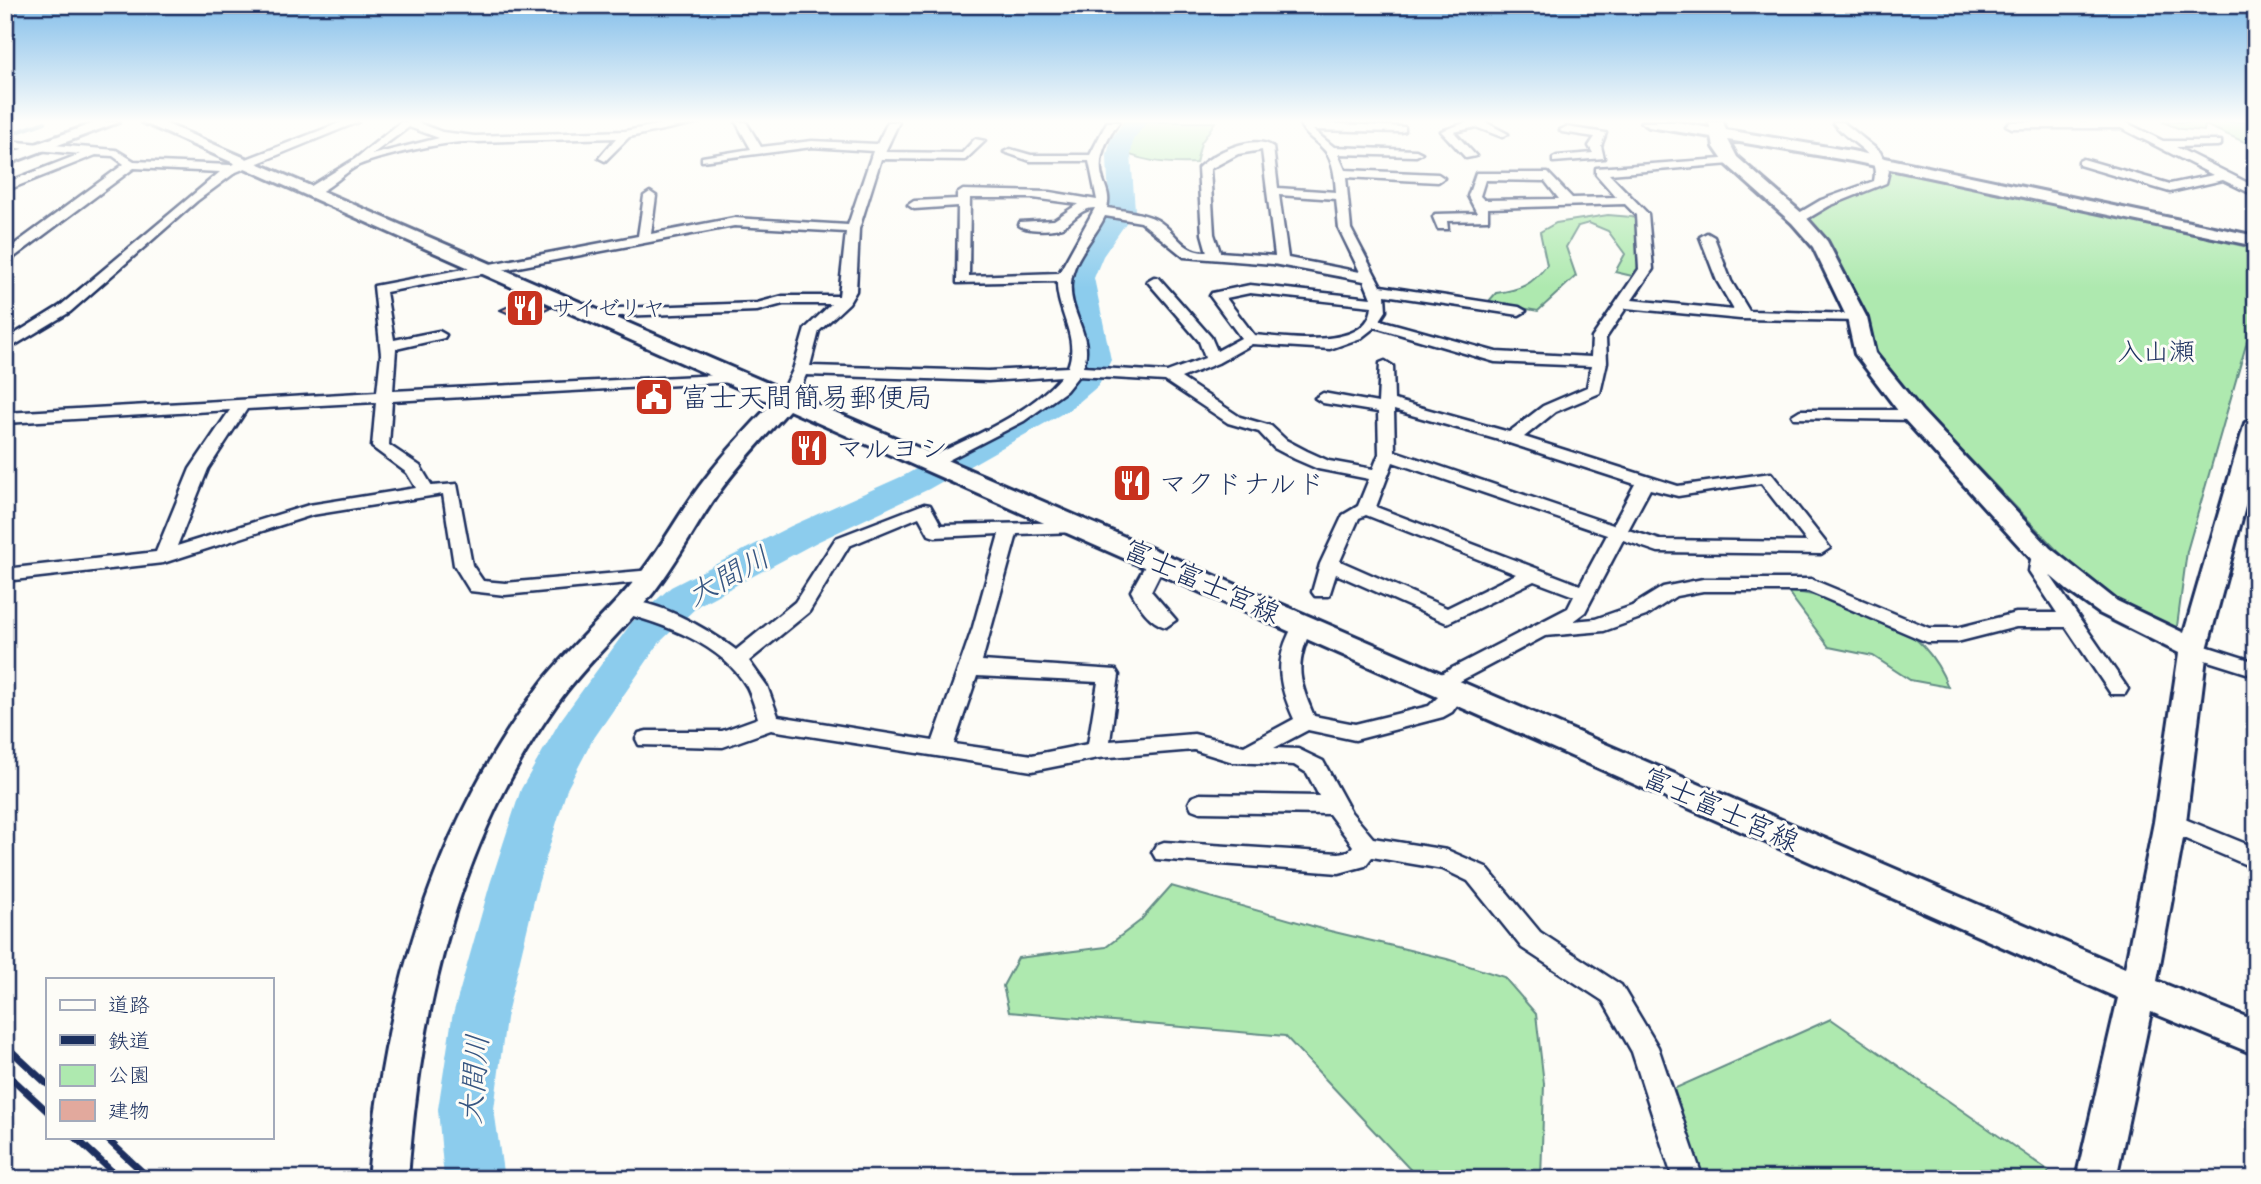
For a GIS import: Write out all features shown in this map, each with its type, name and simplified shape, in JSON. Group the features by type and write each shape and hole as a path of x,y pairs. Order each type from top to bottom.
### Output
{"street":[{"path":"5,187 30,177"},
{"path":"5,260 26,241 101,192 117,177"},
{"path":"5,347 35,330 89,290 193,198 223,177"},
{"name":"富士富士宮線","path":"272,177 312,191 1446,689 2138,990 2256,1038"},
{"path":"312,191 333,177"},
{"path":"388,1179 391,1122 402,1057 454,867 486,792 513,744 578,658 639,610 652,576 715,482 786,398 802,370 812,329 844,300 851,277 853,229 872,177"},
{"path":"945,468 1051,397 1074,371 1080,358 1080,345 1066,297 1065,277 1107,210 1096,177"},
{"path":"1205,177 1208,234 1215,256"},
{"path":"1270,177 1282,262"},
{"path":"1340,177 1345,229 1374,290 1379,311 1367,328 1344,341 1305,351 1250,339 1217,296 1250,289 1374,290 1519,311"},
{"path":"1423,177 1438,178"},
{"path":"1443,226 1439,217 1484,217 1481,204 1474,196 1480,177"},
{"path":"1548,177 1569,204"},
{"path":"1512,438 1549,409 1594,390 1599,362 1599,338 1625,304 1646,269 1642,214 1606,177"},
{"path":"1751,177 1798,219 1821,246 1857,318 1865,354 1913,415 2040,554 2108,607 2193,649 2256,669"},
{"path":"1798,219 1825,203 1880,183 1882,177"},
{"path":"1950,177 2256,241"},
{"path":"2133,177 2170,188 2221,177"},
{"path":"2223,177 2256,192"},
{"path":"1271,191 1340,196"},
{"path":"1065,277 962,280 963,194 1041,194 1145,219 1160,229 1175,248 1193,256 1241,255 1282,262 1374,290"},
{"path":"644,239 650,196"},
{"path":"1481,204 1569,204 1621,201 1623,196"},
{"path":"914,205 964,202"},
{"path":"1025,225 1057,224 1080,207 1107,210"},
{"path":"426,490 414,470 380,447 387,346 379,289 734,222 808,224 853,229"},
{"path":"1707,237 1724,281 1744,315"},
{"path":"1042,260 1048,277"},
{"path":"1154,281 1206,340 1213,360"},
{"path":"620,312 625,305 625,296"},
{"path":"598,317 620,312 757,307 783,300 844,300"},
{"path":"1625,304 1744,315 1857,318"},
{"path":"1372,322 1495,357 1599,362"},
{"path":"5,332 35,330"},
{"path":"387,346 439,335"},
{"path":"802,370 988,376 1074,371 1169,377 1213,360 1250,339"},
{"path":"1322,592 1329,564 1352,515 1366,509 1387,454 1385,366"},
{"path":"7,420 734,377"},
{"path":"1169,377 1234,420 1265,429 1280,444 1301,455 1324,465 1380,476"},
{"path":"1323,398 1387,406 1512,438 1678,491 1765,477 1821,548 1658,546 1387,454"},
{"path":"163,557 199,469 240,407"},
{"path":"1800,415 1913,415"},
{"path":"2096,1179 2138,990 2170,822 2193,649 2256,423"},
{"path":"1248,755 1260,745 1306,722 1355,732 1435,712 1444,707 1446,689 1575,612 1645,482"},
{"path":"5,575 163,557 230,538 309,510 451,488 463,565 477,587 505,589 652,576"},
{"path":"737,660 803,607 842,542 924,509 935,531 1079,526"},
{"path":"1366,509 1583,593"},
{"path":"940,751 983,627 1009,530"},
{"path":"2040,554 2038,571 2118,690"},
{"path":"1157,561 1141,590 1147,603 1167,620"},
{"path":"1329,564 1447,616 1532,574"},
{"path":"1544,631 1598,626 1639,611 1670,591 1703,585 1811,585 1927,635 1957,635 2016,620 2072,620"},
{"path":"639,610 677,624 737,660 756,684 770,722"},
{"path":"1303,625 1292,647 1286,673 1306,722"},
{"path":"967,668 1109,675 1098,750"},
{"path":"647,739 723,739 770,722 940,751 1032,763 1098,750 1194,742 1233,754 1298,757 1315,767 1336,805 1366,846 1447,860 1477,874 1531,940 1612,993 1643,1047 1688,1179"},
{"path":"1200,803 1336,805"},
{"path":"2170,822 2256,859"},
{"path":"1164,852 1339,863 1357,859 1366,846"}],"green space":[{"path":"1885,177 1942,177 2256,249 2256,310 2187,551 2176,634 2093,588 1883,368 1866,322 1801,218 1883,185"},
{"path":"1608,215 1632,217 1640,222 1641,278 1615,272 1625,254 1608,231 1589,223 1578,226 1566,247 1576,276 1538,311 1488,302 1496,293 1519,288 1531,282 1547,265 1540,232 1556,223"},
{"path":"1788,592 1840,602 1896,626 1923,646 1934,660 1948,687 1910,680 1873,656 1829,647"},
{"path":"1171,886 1326,930 1447,959 1504,977 1536,1014 1544,1084 1541,1179 1419,1179 1285,1036 1009,1012 1003,986 1018,958 1106,947 1140,921"},
{"path":"1831,1019 2049,1171 2046,1179 1688,1179 1660,1095"}],"building":[{"name":"サイゼリヤ","path":"528,297 551,307 523,320 500,310"}],"waterway":[{"name":"大間川","path":"474,1179 466,1109 479,1018 514,884 544,789 575,732 646,632 685,596 804,534 917,482 1061,401 1087,379 1096,360 1080,278 1090,256 1122,210 1120,177"}],"railway":[{"path":"5,1045 46,1083"},
{"path":"5,1072 46,1110"},
{"path":"76,1138 120,1179"},
{"path":"106,1138 150,1179"}],"place":[{"name":"サイゼリヤ","path":"525,308"},
{"name":"富士天間簡易郵便局","path":"654,397"},
{"name":"マルヨシ","path":"809,448"},
{"name":"マクドナルド","path":"1132,483"}],"district":[{"name":"入山瀬","path":"2156,351"}]}
